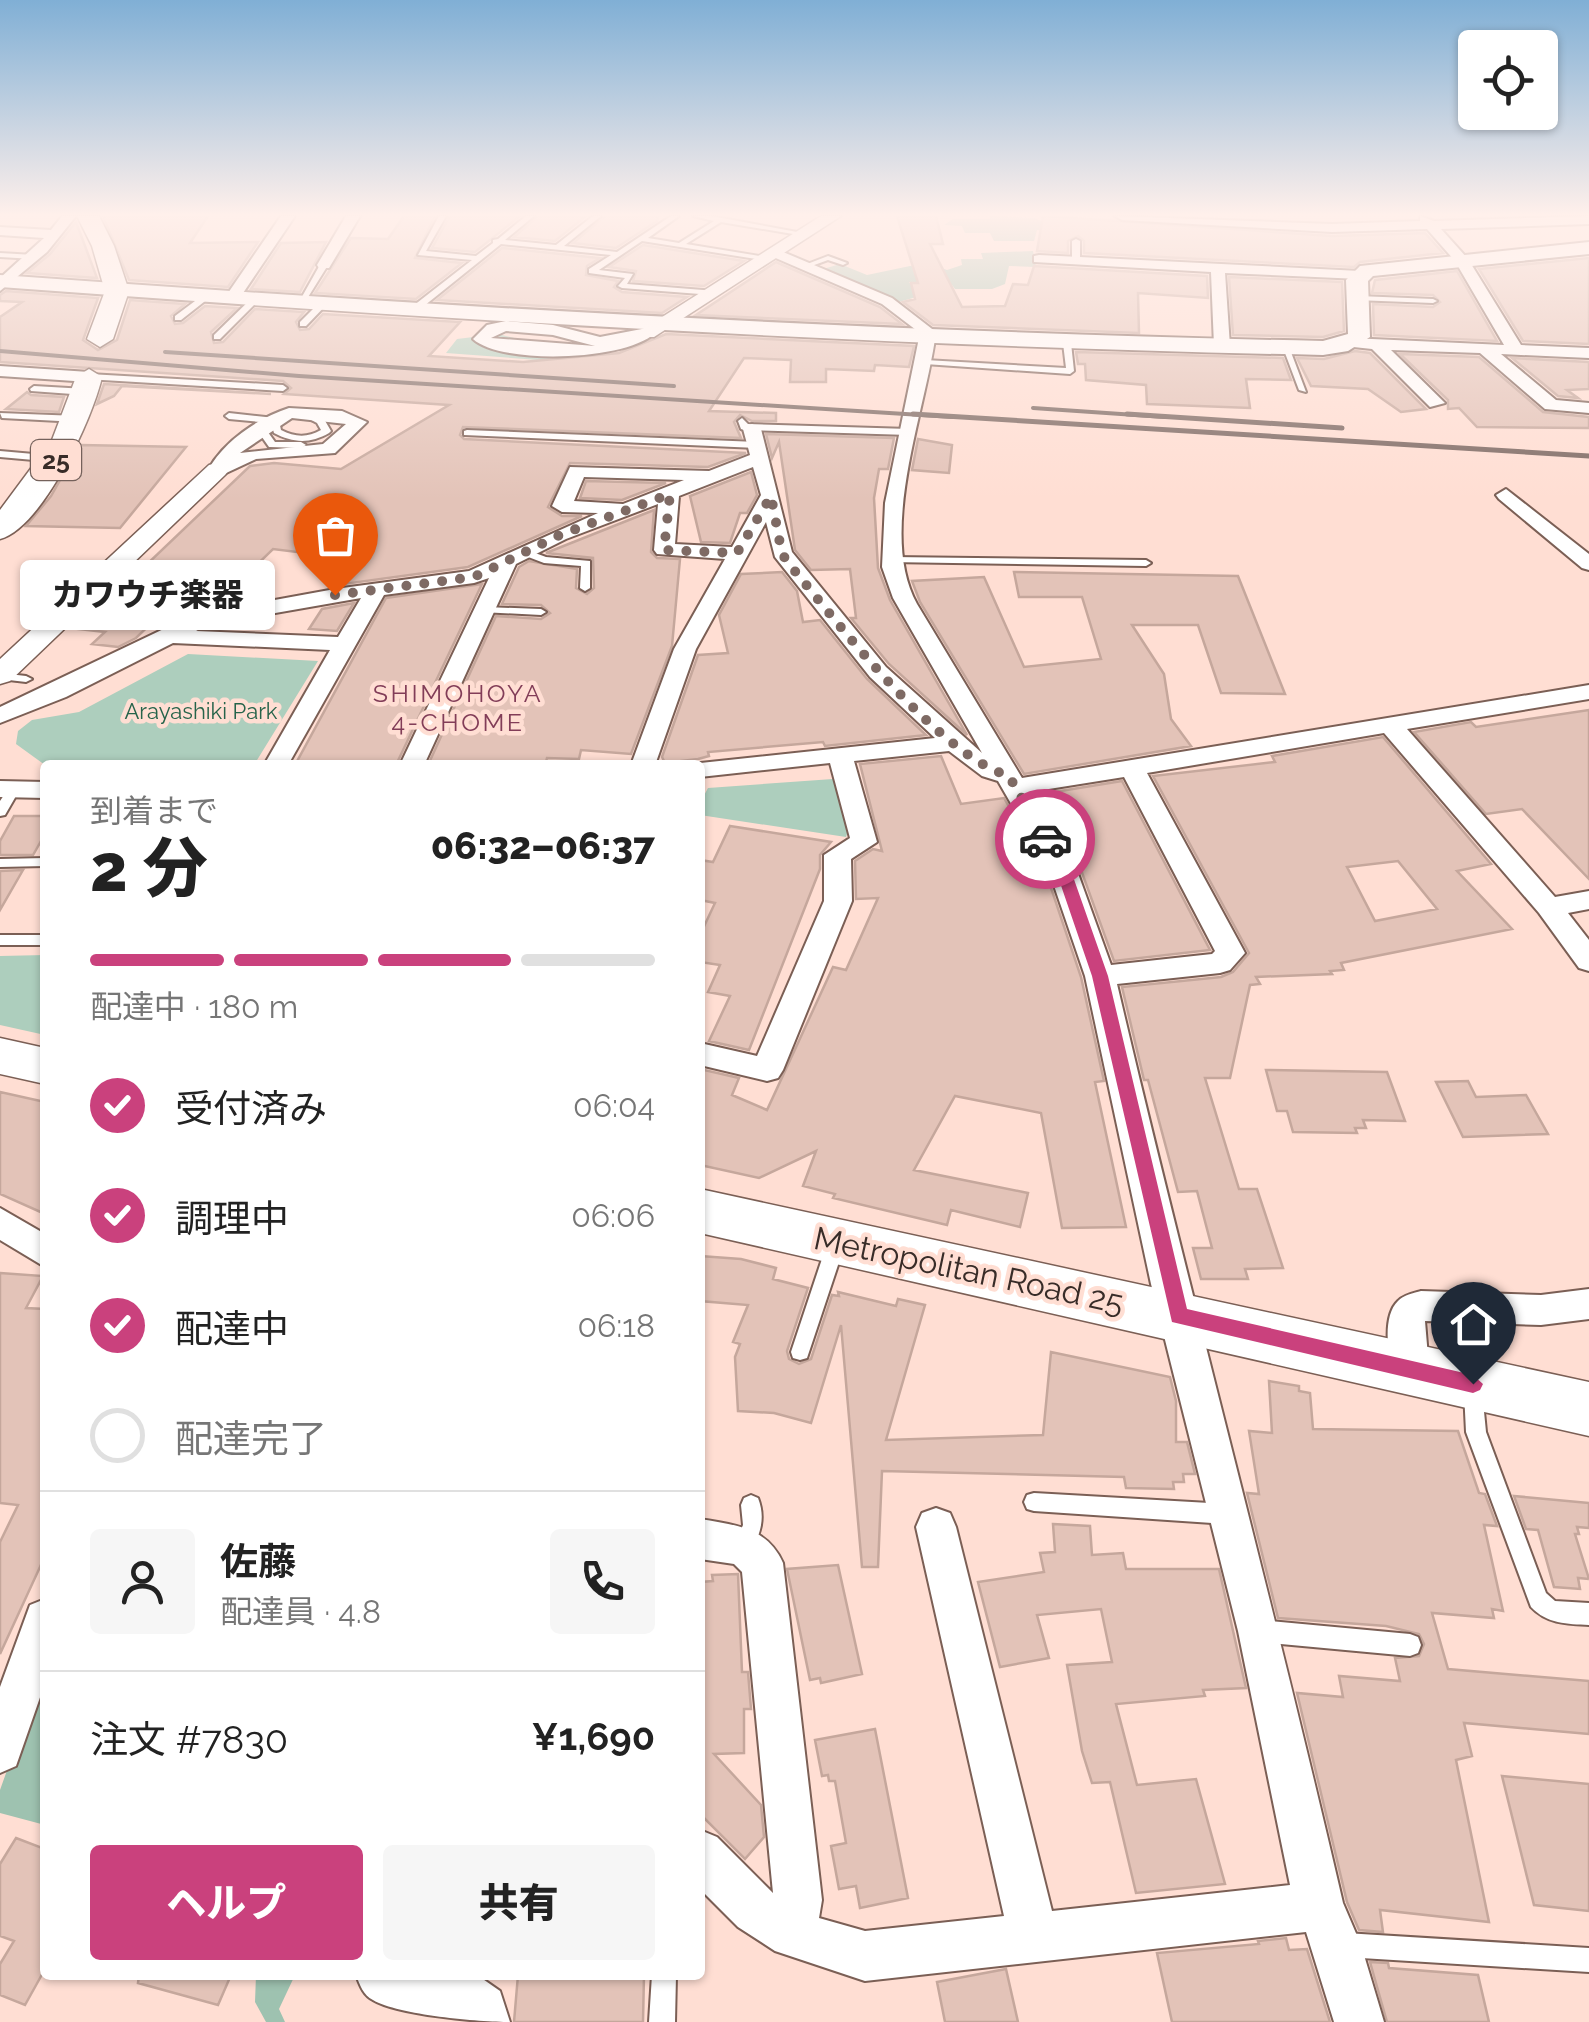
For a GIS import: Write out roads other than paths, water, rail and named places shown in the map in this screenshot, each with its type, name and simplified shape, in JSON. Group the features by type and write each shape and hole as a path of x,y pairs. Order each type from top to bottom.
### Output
{"main road":[{"path":"100,339 110,310"},
{"path":"443,310 926,350 1067,343 1323,348 1350,343 1359,337 1359,310"},
{"name":"25","path":"0,529 56,459 84,396"},
{"path":"0,1056 40,1065"},
{"name":"Metropolitan Road 25","path":"705,1212 1589,1409"}],"street":[{"path":"653,329 600,342 569,333 506,326 493,328 482,339 490,344 557,350 620,346 653,329 684,310"},
{"path":"900,310 927,330 892,560 904,600 1062,868 1100,976 1327,1925 1359,2022"},
{"path":"1222,310 1222,346"},
{"path":"1492,310 1515,348"},
{"path":"557,350 570,344 569,333"},
{"path":"1350,343 1589,353"},
{"path":"1377,344 1436,403"},
{"path":"1484,348 1551,406 1589,408"},
{"path":"0,371 84,396"},
{"path":"9,677 217,470 253,454 328,448 344,438 356,420 289,413 219,464 217,470"},
{"path":"0,716 201,620 376,590 451,582 517,558 560,535 712,476 752,436 771,496 782,554 794,570 878,672 954,743 1012,782 1131,768 1589,692"},
{"path":"630,509 562,506 577,470 712,476"},
{"path":"670,494 664,550 737,553"},
{"path":"1506,494 1589,564"},
{"path":"646,760 670,682 771,496"},
{"path":"414,760 485,610 517,558"},
{"path":"279,760 376,590"},
{"path":"170,636 344,644"},
{"path":"1389,724 1549,907 1589,962"},
{"path":"705,768 954,743"},
{"path":"705,1055 766,1070 838,902 838,855 864,842 840,755"},
{"path":"1100,976 1220,963 1231,953 1131,768"},
{"path":"5,797 40,791"},
{"path":"1549,907 1589,900"},
{"path":"0,1222 40,1249"},
{"path":"1410,1368 1407,1322 1410,1312 1421,1306 1541,1310 1589,1304"},
{"path":"705,1538 748,1526 767,1584 798,1900 792,1934"},
{"path":"936,1528 1033,1936"},
{"path":"0,1750 40,1634"},
{"path":"705,1860 738,1896 773,1925 865,1956 1033,1936 1327,1925"},
{"path":"387,1980 457,1991 482,2008 485,2022"}],"lane":[{"path":"178,318 188,310"},
{"path":"217,337 244,310"},
{"path":"1285,347 1303,390"},
{"path":"34,389 84,396 283,388"},
{"path":"2,415 84,396"},
{"path":"229,416 269,426 292,438 311,438 326,431 321,421 305,414"},
{"path":"269,426 267,442 278,445 326,444 344,438"},
{"path":"467,433 752,436 909,432"},
{"path":"0,454 56,459"},
{"path":"517,558 586,563 585,588"},
{"path":"892,560 1146,563"},
{"path":"485,610 541,612"},
{"path":"0,862 40,862"},
{"path":"0,940 40,940"},
{"path":"800,1352 836,1241"},
{"path":"1473,1384 1476,1432 1538,1600 1543,1608 1556,1612 1589,1614"},
{"path":"1034,1502 1231,1515"},
{"path":"1259,1631 1410,1644"},
{"path":"1327,1925 1589,1960"},
{"path":"662,2022 664,1980"}],"railway":[{"path":"0,351 299,376 953,417"},
{"path":"165,352 674,386"},
{"path":"1033,408 1165,417"},
{"path":"913,414 1589,456"},
{"path":"1127,414 1342,428"}],"place":[{"name":"カワウチ楽器","path":"335,595"}],"district":[{"name":"SHIMOHOYA 4-CHOME","path":"458,708"}],"park label":[{"name":"Arayashiki Park","path":"201,711"}]}
